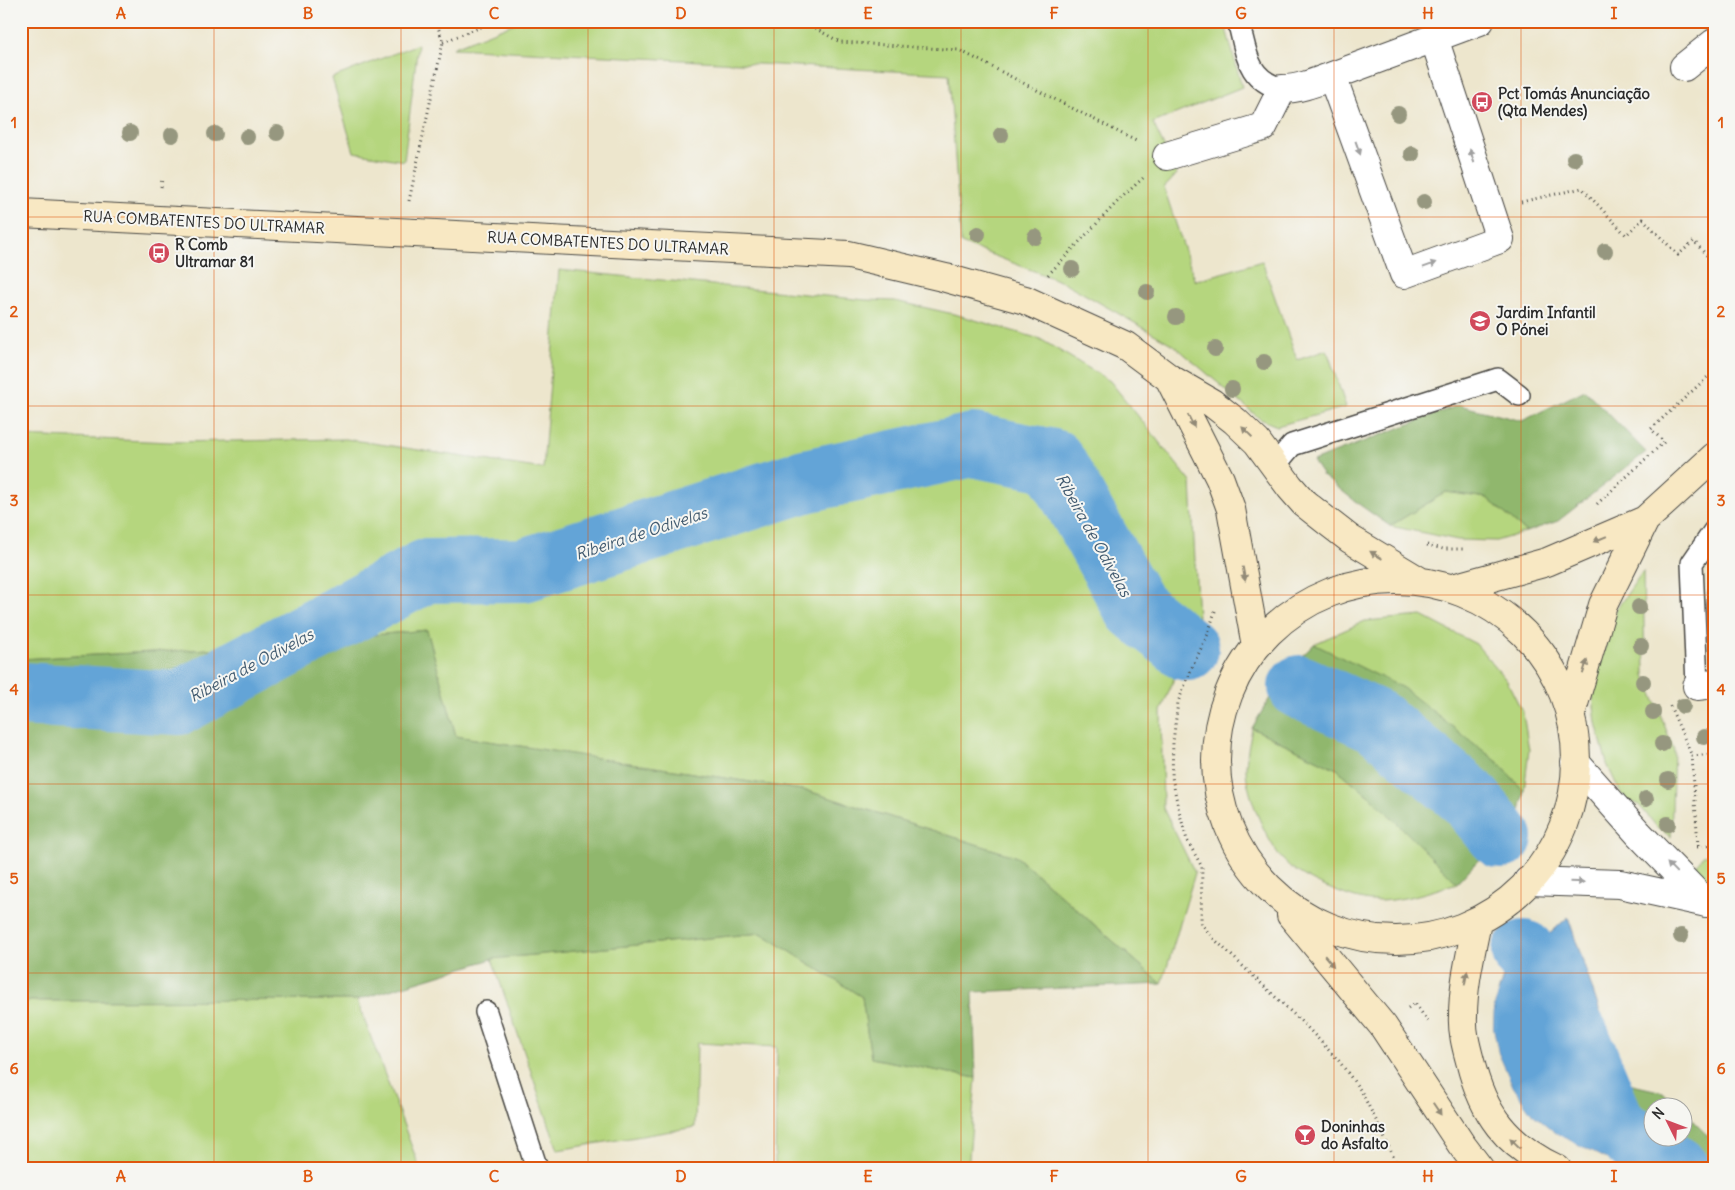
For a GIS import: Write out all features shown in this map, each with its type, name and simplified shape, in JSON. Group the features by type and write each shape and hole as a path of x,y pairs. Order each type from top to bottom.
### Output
{"main road":[{"name":"RUA COMBATENTES DO ULTRAMAR","path":"21,213 849,255 946,278 1025,300 1126,346 1169,378 1212,403 1236,421 1257,442 1304,503 1350,539 1418,580"},
{"name":"RUA COMBATENTES DO ULTRAMAR","path":"1169,378 1220,479 1231,509 1256,646"},
{"path":"1453,588 1547,562 1645,520 1714,456"},
{"path":"1571,714 1603,605 1645,520"},
{"path":"1276,896 1321,925 1372,940 1426,939 1477,922 1507,902 1534,875 1559,838 1571,805 1576,745 1571,714 1547,659 1506,616 1453,588 1418,580 1358,583 1301,606 1256,646 1227,693 1215,747 1220,802 1240,854 1383,1026 1413,1074 1480,1169"},
{"path":"1477,922 1464,986 1463,1026 1474,1076 1484,1104 1500,1127 1522,1150 1557,1169"}],"street":[{"path":"1167,156 1264,127 1282,89 1304,87 1480,21"},
{"path":"1332,76 1404,274 1500,239 1434,38"},
{"path":"1684,66 1714,43"},
{"path":"1576,762 1639,834 1710,905"},
{"path":"1528,881 1620,884 1710,905"}],"lane":[{"path":"1238,21 1251,69 1264,82 1282,89"},
{"path":"1275,465 1292,445 1498,379 1519,395"},
{"path":"1705,685 1692,563 1714,531"},
{"path":"486,1012 537,1169"}],"path":[{"path":"402,232 443,42 436,21"},
{"path":"443,42 496,21"},
{"path":"802,21 840,42 959,50 1167,156 1120,199 1025,300"},
{"path":"1490,210 1582,188 1626,235 1643,219 1678,255 1694,241 1709,258 1714,254"},
{"path":"1594,506 1664,442 1651,429 1714,371"},
{"path":"1425,545 1443,549 1470,549"},
{"path":"1216,609 1208,634 1178,702 1173,742 1172,778 1178,807 1187,840 1202,867 1201,923 1211,936 1305,1025 1339,1061 1361,1090 1399,1169"},
{"path":"1670,704 1692,756 1698,846 1714,845"},
{"path":"1692,756 1714,754"},
{"path":"1407,1008 1415,1003 1428,1022 1436,1021"}],"green space":[{"path":"520,21 1224,21 1242,87 1153,123 1177,174 1164,188 1195,281 1262,261 1297,360 1327,350 1346,407 1277,426 1260,419 1175,346 1065,283 961,243 949,74 452,48"},
{"path":"418,44 404,161 354,152 332,78"},
{"path":"559,270 866,300 895,301 958,315 1040,339 1110,381 1191,482 1198,619 1161,711 1163,808 1195,873 1162,984 1017,857 808,791 456,736 427,630 247,647 21,659 21,436 171,442 346,439 543,469"},
{"path":"1585,390 1646,452 1558,521 1526,532 1487,498 1446,492 1390,526 1323,476 1313,461 1459,405 1522,421"},
{"path":"1446,492 1487,498 1526,532 1496,541 1458,540 1390,526"},
{"path":"1643,571 1645,675 1674,750 1671,837 1657,827 1639,805 1624,799 1617,786 1607,764 1596,723 1592,690 1616,610"},
{"path":"1422,616 1476,644 1507,681 1523,713 1529,750 1524,791 1499,763 1314,644 1365,621"},
{"path":"427,630 456,736 808,791 1017,857 1162,984 973,992 976,1078 871,1058 862,997 761,933 492,959 357,1000 21,1001 21,659 247,647"},
{"path":"1314,644 1403,688 1499,763 1524,791 1519,816 1457,883 1375,801 1337,769 1252,728 1283,676"},
{"path":"1252,728 1337,769 1375,801 1457,883 1404,898 1371,901 1352,897 1328,888 1295,871 1281,857 1266,834 1250,793 1246,769"},
{"path":"1714,854 1714,886 1691,875 1703,855"},
{"path":"761,933 862,997 871,1058 976,1078 968,1169 775,1169 777,1047 697,1043 695,1127 558,1150 492,959"},
{"path":"357,1000 420,1169 21,1169 21,1001"},
{"path":"1624,1083 1663,1092 1669,1098 1642,1098 1642,1148 1692,1148 1692,1120 1714,1139 1714,1169 1644,1169"}],"water":[{"path":"1568,917 1624,1083 1644,1169 1626,1169 1557,1134 1532,1114 1513,1087 1498,1053 1493,1027 1494,1006 1503,977"}],"pier":[{"path":"1499,992 1494,1006 1493,1027 1498,1053 1513,1087 1532,1114 1557,1134 1626,1169 1621,1169 1556,1136 1530,1116 1511,1088 1496,1053 1490,1026 1492,1006 1495,996"}],"waterway":[{"name":"Ribeira de Odivelas","path":"21,694 179,703 426,571 524,570 805,481 973,445 1053,461 1136,609 1187,649"},
{"name":"Ribeira de Odivelas","path":"1300,687 1376,721 1468,797 1501,837"},
{"name":"Ribeira de Odivelas","path":"1524,952 1577,1035 1614,1124 1678,1169"}],"place":[{"name":"Pct Tomás Anunciação (Qta Mendes)","path":"1482,102"},
{"name":"R Comb Ultramar 81","path":"159,253"},
{"name":"Jardim Infantil O Pónei","path":"1480,321"},
{"name":"Doninhas do Asfalto","path":"1305,1135"}]}
